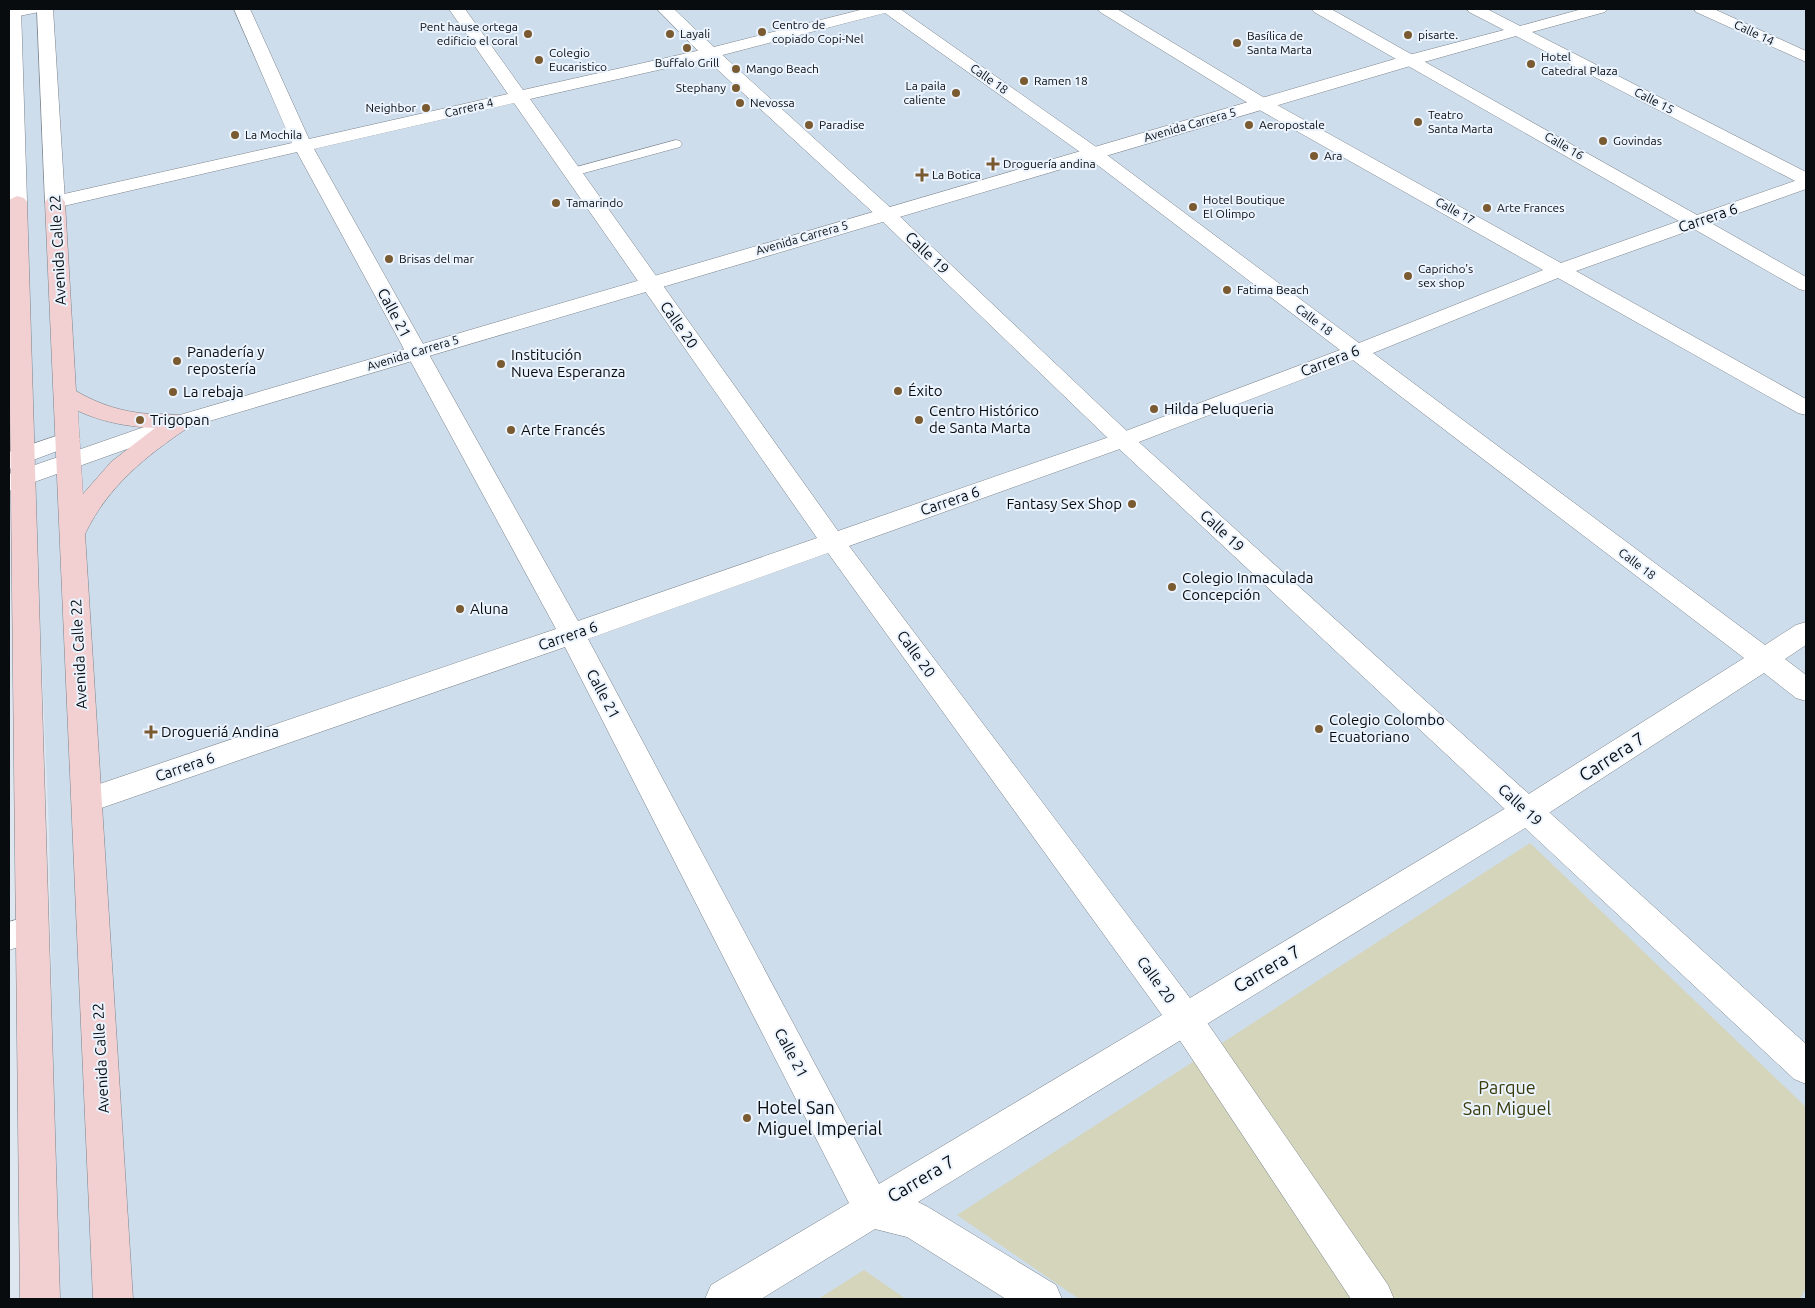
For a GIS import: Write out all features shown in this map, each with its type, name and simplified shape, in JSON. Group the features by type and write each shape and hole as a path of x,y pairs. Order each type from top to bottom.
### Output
{"main road":[{"name":"Avenida Calle 22","path":"26,209 65,394 113,1299"},
{"name":"Avenida Calle 22","path":"26,209 15,408 20,932 40,1299"},
{"path":"65,394 86,407 112,416 144,421 181,422"},
{"path":"73,532 90,501 114,472 145,446 181,422"}],"street":[{"path":"12,11 33,9"},
{"name":"Avenida Calle 22","path":"26,209 45,9"},
{"name":"Calle 21","path":"242,9 303,146 572,634 872,1209"},
{"name":"Calle 20","path":"457,9 521,97 649,283 833,542 1185,1019 1374,1299"},
{"name":"Calle 19","path":"665,9 886,214 1123,440 1806,1067"},
{"name":"Carrera 4","path":"26,209 711,53 882,9"},
{"name":"Calle 18","path":"890,9 1093,153 1806,690"},
{"name":"Calle 17","path":"1106,9 1262,104 1806,408"},
{"name":"Calle 16","path":"1320,9 1806,284"},
{"name":"Calle 15","path":"1475,9 1806,179"},
{"name":"Avenida Carrera 5","path":"16,469 68,450 181,422 1514,30 1599,9"},
{"name":"Calle 14","path":"1702,9 1806,56"},
{"name":"Avenida Calle 22","path":"12,11 26,209"},
{"name":"Carrera 6","path":"87,801 572,634 1123,440 1355,352 1560,270 1806,183"},
{"name":"Carrera 7","path":"725,1299 1526,811 1806,632"},
{"path":"872,1209 916,1220 1042,1299"}],"lane":[{"path":"573,172 676,144"}],"shaded area":[{"name":"Centro Histórico de Santa Marta","path":"14,9 1806,9 1806,1299 57,1299 49,831"}],"green space":[{"name":"Parque San Miguel","path":"1530,843 1806,1107 1806,1288 1800,1299 1079,1299 957,1215"},
{"path":"864,1270 906,1299 818,1299"}],"place":[{"name":"Centro de copiado Copi-Nel","path":"762,32"},
{"name":"Pent hause ortega edificio el coral","path":"528,34"},
{"name":"Layali","path":"670,34"},
{"name":"pisarte.","path":"1408,35"},
{"name":"Basílica de Santa Marta","path":"1237,43"},
{"name":"Buffalo Grill","path":"687,48"},
{"name":"Colegio Eucaristico","path":"539,60"},
{"name":"Hotel Catedral Plaza","path":"1531,64"},
{"name":"Mango Beach","path":"736,69"},
{"name":"Ramen 18","path":"1024,81"},
{"name":"Stephany","path":"736,88"},
{"name":"La paila caliente","path":"956,93"},
{"name":"Nevossa","path":"740,103"},
{"name":"Neighbor","path":"426,108"},
{"name":"Teatro Santa Marta","path":"1418,122"},
{"name":"Paradise","path":"809,125"},
{"name":"Aeropostale","path":"1249,125"},
{"name":"La Mochila","path":"235,135"},
{"name":"Govindas","path":"1603,141"},
{"name":"Ara","path":"1314,156"},
{"name":"Droguería andina","path":"993,164"},
{"name":"La Botica","path":"922,175"},
{"name":"Tamarindo","path":"556,203"},
{"name":"Hotel Boutique El Olimpo","path":"1193,207"},
{"name":"Arte Frances","path":"1487,208"},
{"name":"Brisas del mar","path":"389,259"},
{"name":"Capricho's sex shop","path":"1408,276"},
{"name":"Fatima Beach","path":"1227,290"},
{"name":"Panadería y repostería","path":"177,361"},
{"name":"Institución Nueva Esperanza","path":"501,364"},
{"name":"Éxito","path":"898,391"},
{"name":"La rebaja","path":"173,392"},
{"name":"Hilda Peluqueria","path":"1154,409"},
{"name":"Trigopan","path":"140,420"},
{"name":"Centro Histórico de Santa Marta","path":"919,420"},
{"name":"Arte Francés","path":"511,430"},
{"name":"Fantasy Sex Shop","path":"1132,504"},
{"name":"Colegio Inmaculada Concepción","path":"1172,587"},
{"name":"Aluna","path":"460,609"},
{"name":"Colegio Colombo Ecuatoriano","path":"1319,729"},
{"name":"Drogueriá Andina","path":"151,732"},
{"name":"Hotel San Miguel Imperial","path":"747,1118"}]}
